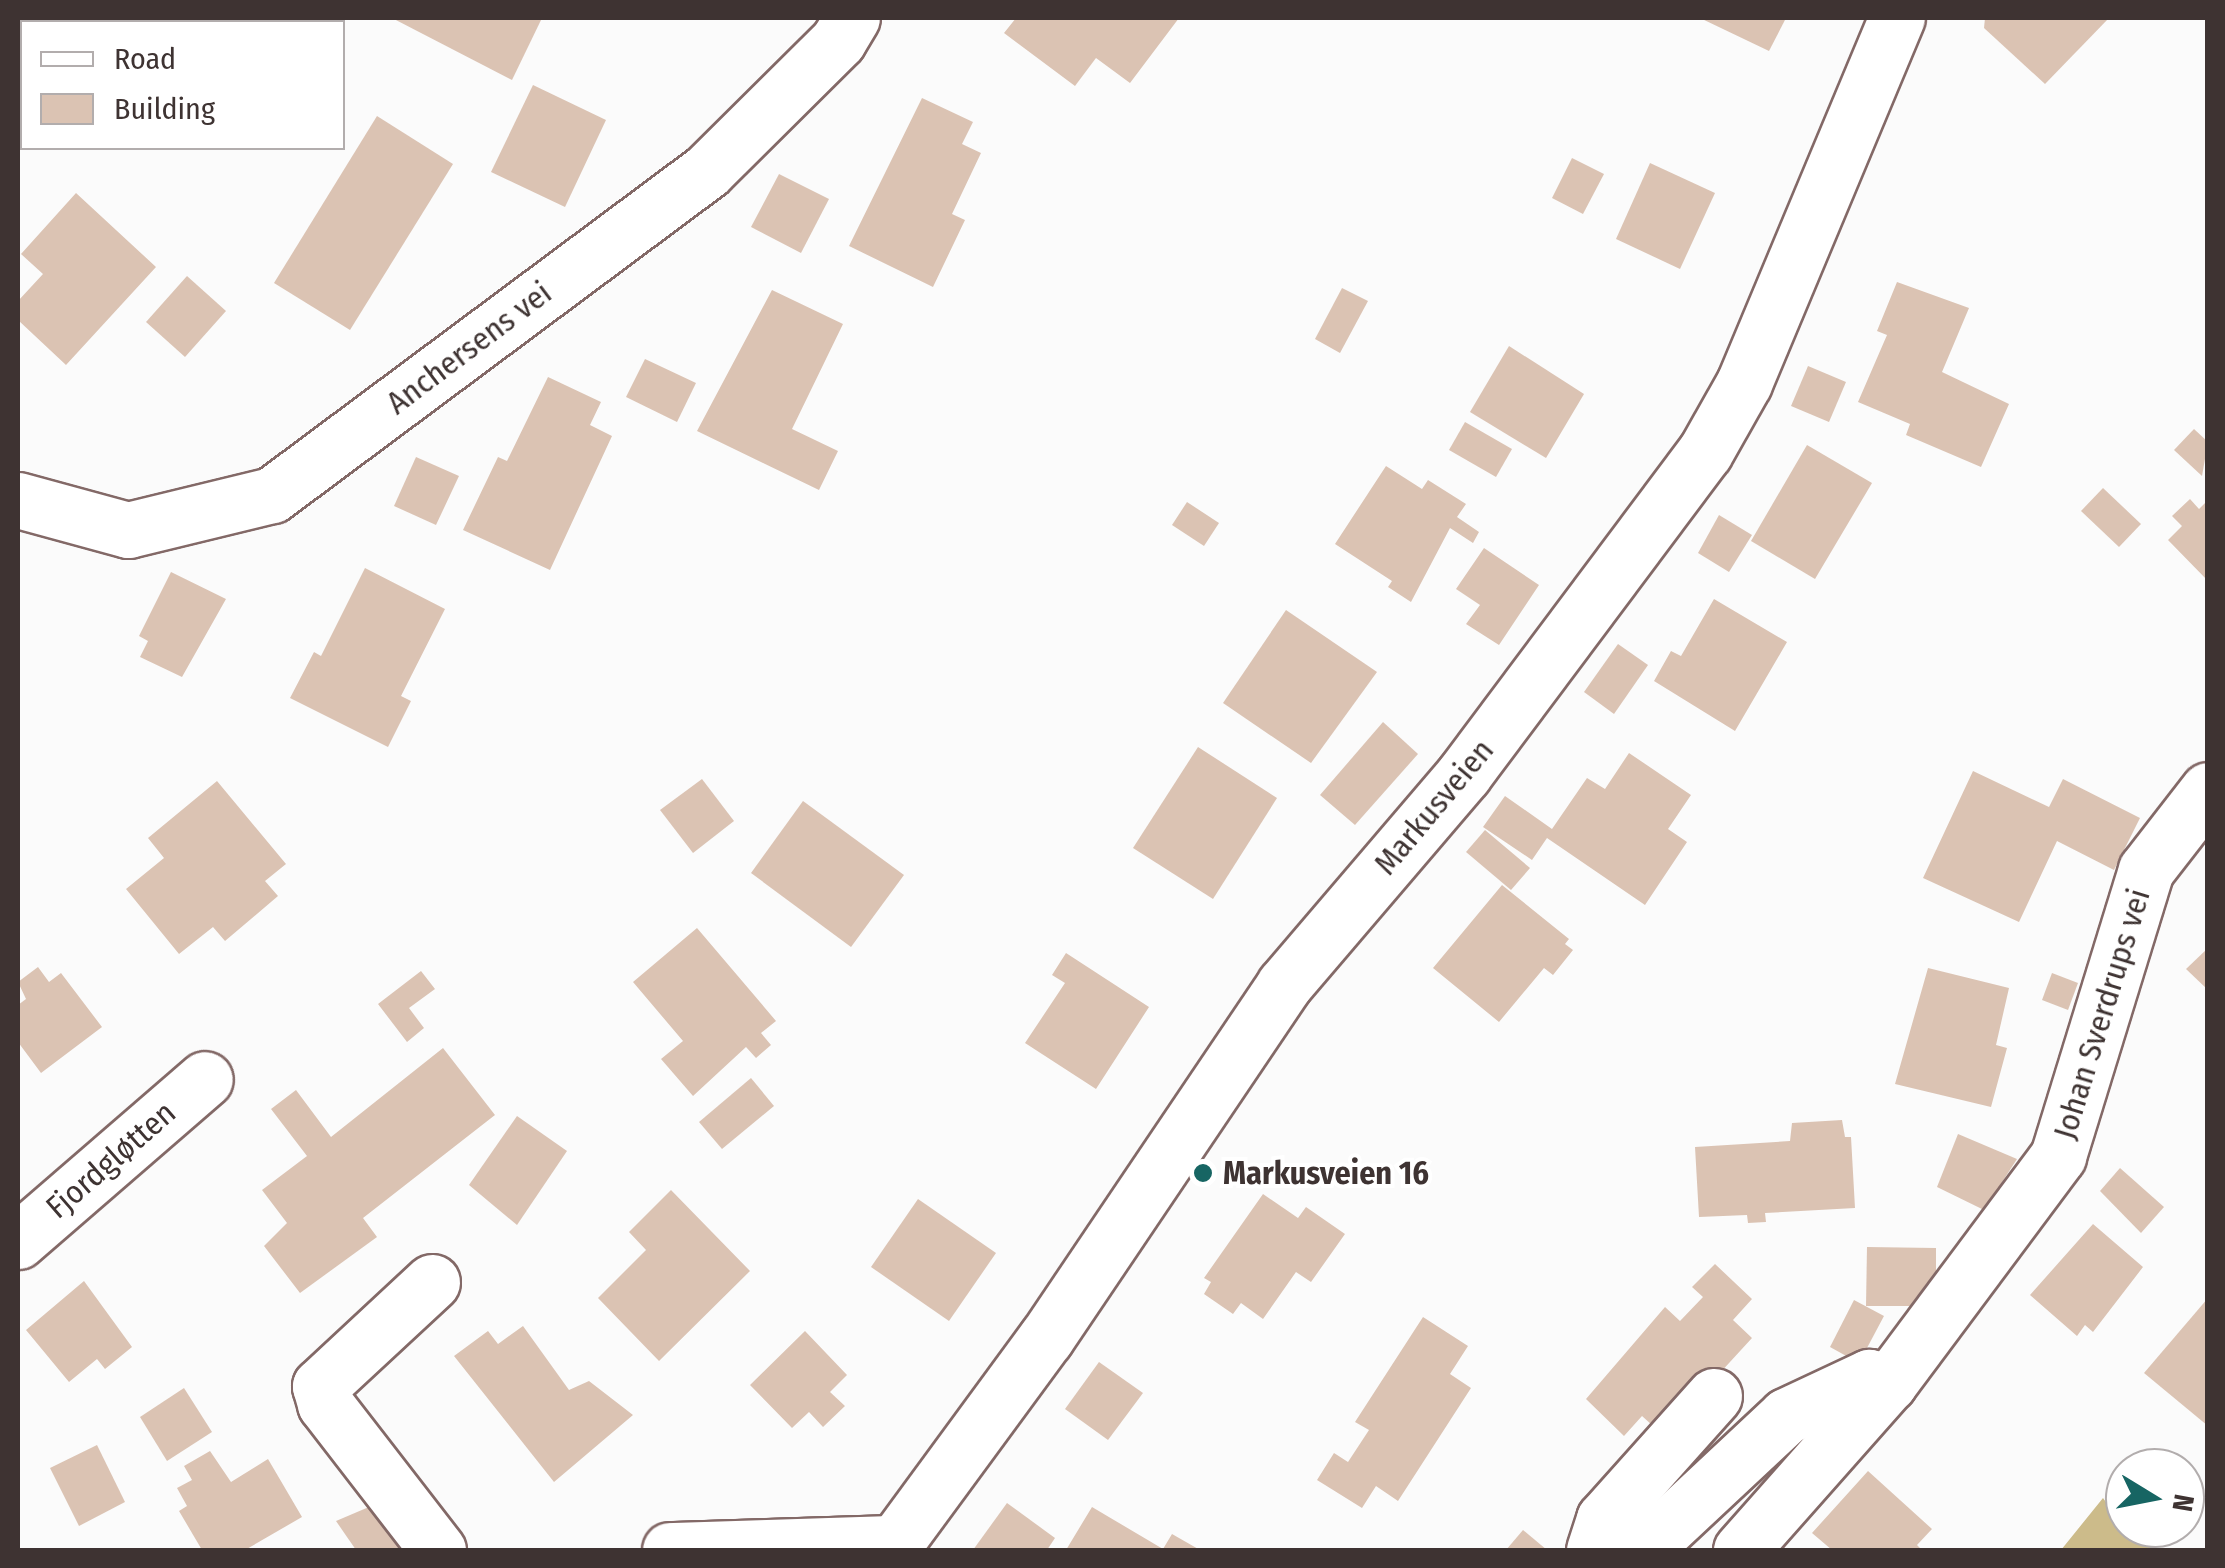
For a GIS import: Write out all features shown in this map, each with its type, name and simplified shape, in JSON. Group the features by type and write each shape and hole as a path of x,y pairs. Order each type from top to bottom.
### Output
{"street":[{"name":"Anchersens vei","path":"18,500 128,530 272,495 708,171 838,42 852,18"},
{"name":"Markusveien","path":"893,1547 1046,1338 1284,985 1464,774 1704,452 1751,366 1898,18"},
{"name":"Johan Sverdrups vei","path":"1740,1550 1888,1383 2058,1156 2146,870 2208,790"},
{"name":"Fjordgløtten","path":"18,1241 205,1079"},
{"path":"432,1282 320,1386 325,1404 438,1550"},
{"path":"1642,1550 1786,1416 1869,1377 1888,1383"},
{"path":"1594,1550 1604,1519 1714,1396"},
{"path":"670,1550 893,1547"}],"shaded area":[{"path":"2103,1498 2105,1548 2157,1550 2061,1550"}],"building":[{"path":"18,18 55,18 20,20 18,97"},
{"path":"392,18 542,18 512,80"},
{"path":"1016,18 1179,18 1130,83 1096,58 1075,86 1004,33"},
{"path":"1700,18 1786,18 1769,51"},
{"path":"1985,18 2109,18 2045,84 1984,28"},
{"path":"533,85 606,120 565,207 491,172"},
{"path":"922,98 973,122 962,144 981,153 952,214 965,220 933,287 849,246"},
{"path":"377,116 453,164 350,330 274,283"},
{"path":"1572,158 1604,174 1583,214 1552,198"},
{"path":"1650,163 1715,193 1680,269 1616,239"},
{"path":"779,174 829,199 801,253 751,227"},
{"path":"76,193 156,267 66,365 18,320 18,301 43,274 21,254"},
{"path":"187,276 226,311 185,357 146,322"},
{"path":"1897,282 1969,308 1942,372 2009,404 1981,467 1906,435 1910,424 1858,402 1887,335 1877,331"},
{"path":"1342,288 1368,301 1340,353 1315,339"},
{"path":"772,290 843,324 792,429 838,451 819,490 697,431"},
{"path":"1509,346 1584,394 1546,458 1470,412"},
{"path":"645,359 696,383 677,422 626,397"},
{"path":"1808,366 1846,382 1829,422 1791,406"},
{"path":"548,377 601,402 590,425 612,436 550,570 463,530 498,457 507,461"},
{"path":"1465,422 1512,449 1496,477 1449,450"},
{"path":"2194,429 2208,442 2202,476 2174,450"},
{"path":"1807,445 1872,483 1815,579 1751,541"},
{"path":"416,457 459,476 436,525 394,506"},
{"path":"1386,466 1422,489 1428,480 1466,504 1457,517 1479,532 1473,543 1450,528 1411,602 1388,587 1392,581 1335,544"},
{"path":"2103,488 2141,524 2119,547 2081,511"},
{"path":"2190,499 2199,509 2208,500 2208,581 2168,540 2182,526 2172,516"},
{"path":"1187,502 1219,523 1204,546 1172,525"},
{"path":"1719,515 1752,535 1729,572 1698,553"},
{"path":"1484,548 1539,585 1499,645 1466,624 1480,605 1456,589"},
{"path":"365,568 445,609 401,696 411,701 388,747 290,698 314,652 321,656"},
{"path":"171,572 226,599 182,677 140,657 148,641 139,636"},
{"path":"1714,599 1787,642 1735,731 1654,681 1671,651 1681,656"},
{"path":"1286,610 1377,672 1311,763 1223,703"},
{"path":"1618,644 1648,665 1614,714 1584,692"},
{"path":"1383,722 1418,754 1355,825 1320,795"},
{"path":"1198,747 1277,798 1213,899 1133,848"},
{"path":"1629,753 1691,795 1668,829 1687,842 1645,905 1547,838 1532,860 1483,827 1505,796 1552,829 1587,778 1605,789"},
{"path":"1973,771 2049,807 2063,779 2140,818 2114,870 2057,841 2019,922 1923,878"},
{"path":"702,779 734,821 693,853 660,810"},
{"path":"217,781 286,864 265,881 278,896 225,941 213,927 179,954 126,889 164,858 148,838"},
{"path":"803,801 904,875 851,947 751,873"},
{"path":"1485,830 1530,868 1511,890 1466,852"},
{"path":"1502,885 1569,939 1565,944 1573,950 1553,975 1544,968 1499,1022 1433,968"},
{"path":"697,928 776,1021 761,1033 771,1045 756,1058 746,1047 693,1096 661,1059 683,1041 633,982"},
{"path":"2208,948 2208,990 2186,969"},
{"path":"1066,953 1149,1007 1096,1089 1025,1043 1065,983 1052,975"},
{"path":"38,967 49,982 61,973 102,1027 41,1073 18,1042 18,1005 26,999 18,982"},
{"path":"1928,968 2009,988 1996,1045 2007,1048 1991,1107 1895,1084"},
{"path":"421,971 435,989 409,1008 424,1028 407,1042 378,1004"},
{"path":"2052,973 2078,983 2068,1010 2042,1000"},
{"path":"443,1048 495,1115 363,1218 377,1237 300,1293 264,1246 287,1223 262,1190 307,1156 271,1109 296,1090 331,1137"},
{"path":"751,1078 774,1106 722,1149 699,1122"},
{"path":"517,1116 567,1151 517,1225 469,1185"},
{"path":"1842,1120 1845,1137 1851,1137 1855,1208 1765,1213 1766,1222 1748,1223 1747,1215 1699,1217 1695,1147 1790,1141 1792,1123"},
{"path":"1958,1134 2017,1159 1984,1210 1937,1187"},
{"path":"2120,1168 2164,1207 2141,1233 2100,1191"},
{"path":"671,1190 750,1271 659,1361 598,1298 646,1250 629,1232"},
{"path":"1263,1194 1298,1218 1306,1207 1345,1234 1311,1282 1296,1272 1263,1319 1241,1303 1233,1314 1204,1294 1211,1282 1204,1278"},
{"path":"918,1199 996,1253 949,1321 871,1267"},
{"path":"2093,1224 2143,1267 2093,1332 2085,1325 2077,1336 2030,1295"},
{"path":"1867,1247 1936,1248 1936,1306 1866,1306"},
{"path":"1715,1264 1752,1299 1733,1320 1752,1338 1663,1435 1642,1416 1624,1436 1586,1399 1665,1307 1680,1321 1703,1297 1692,1287"},
{"path":"84,1281 132,1347 105,1369 97,1359 69,1382 26,1330"},
{"path":"2208,1298 2208,1426 2144,1373"},
{"path":"1854,1300 1884,1316 1859,1363 1830,1347"},
{"path":"1423,1317 1468,1346 1450,1374 1471,1388 1398,1501 1376,1486 1362,1508 1317,1480 1334,1453 1348,1462 1369,1430 1355,1422"},
{"path":"523,1326 569,1390 589,1381 633,1415 554,1482 454,1356 488,1331 498,1344"},
{"path":"805,1331 847,1375 830,1392 845,1406 823,1427 809,1412 792,1428 750,1385"},
{"path":"1099,1362 1143,1393 1108,1440 1065,1409"},
{"path":"184,1388 212,1432 167,1461 140,1417"},
{"path":"97,1445 125,1502 79,1526 50,1468"},
{"path":"210,1451 231,1482 268,1459 302,1517 245,1550 202,1550 179,1511 187,1506 177,1488 192,1480 184,1466"},
{"path":"1868,1471 1932,1529 1917,1545 1922,1550 1832,1550 1812,1533"},
{"path":"383,1501 407,1550 356,1550 336,1521"},
{"path":"1007,1503 1055,1538 1047,1550 973,1550"},
{"path":"1092,1507 1163,1549 1172,1534 1200,1550 1066,1550"},
{"path":"1523,1530 1547,1550 1506,1550"}],"place":[{"name":"Markusveien 16","path":"1203,1173"}]}
